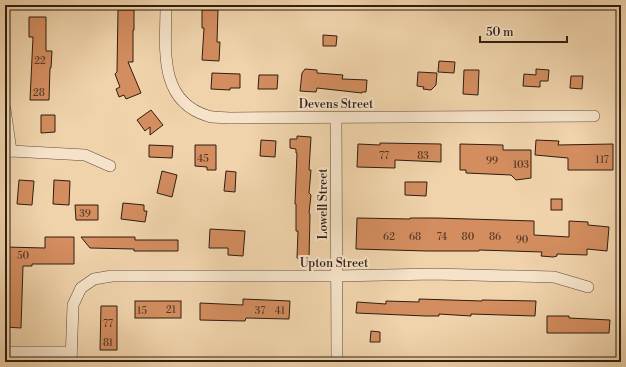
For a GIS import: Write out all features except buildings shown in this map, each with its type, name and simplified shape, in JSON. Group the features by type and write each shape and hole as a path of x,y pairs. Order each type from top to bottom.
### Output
{"street":[{"name":"Devens Street","path":"166,5 166,60 170,81 178,97 190,108 208,116 336,118 594,116"},
{"path":"5,109 8,152 85,155 110,166"},
{"name":"Lowell Street","path":"336,118 337,362"},
{"name":"Upton Street","path":"71,357 73,305 81,288 94,279 112,276 336,276 434,274 554,277 588,287"},
{"path":"5,352 71,357"}]}
